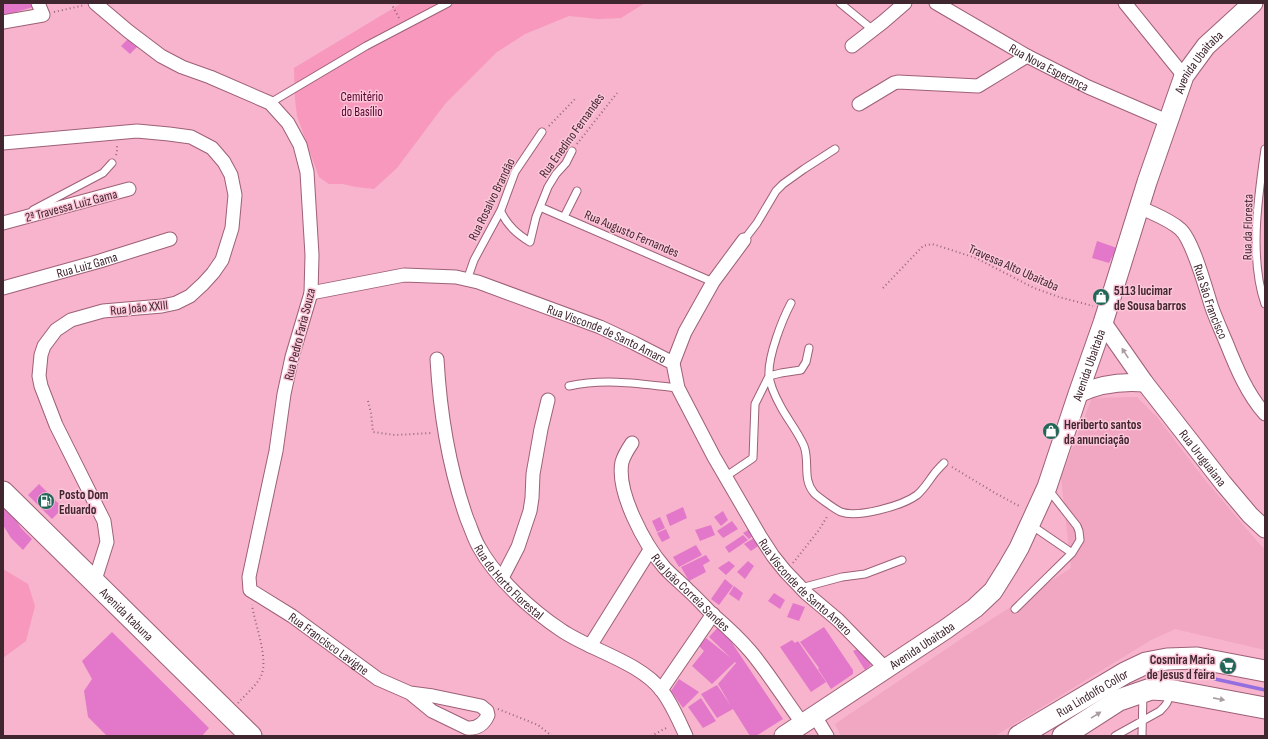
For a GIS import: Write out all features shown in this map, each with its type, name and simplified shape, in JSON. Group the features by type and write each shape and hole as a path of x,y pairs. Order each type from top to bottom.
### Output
{"main road":[{"name":"Avenida Ubaitaba","path":"784,736 946,629 975,608 993,591 1019,548 1047,487 1105,316 1167,121 1184,76 1206,46 1244,6"},
{"name":"Avenida Itabuna","path":"3,492 251,736"},
{"name":"Rua Lindolfo Collor","path":"1019,736 1125,673 1146,663 1167,659 1197,658 1265,671"},
{"name":"Rua Lindolfo Collor","path":"1063,736 1119,700 1150,690 1169,690 1265,708"}],"street":[{"path":"852,46 905,3"},
{"name":"Rua Nova Esperança","path":"936,3 1026,56 1088,87 1167,121"},
{"path":"1125,3 1184,76"},
{"name":"Rua Pedro Faria Souza","path":"91,4 161,56 182,67 210,77 270,103 288,123 300,145 307,172 312,254 311,293 292,356 276,451 249,577 250,590"},
{"path":"3,22 40,9"},
{"path":"859,104 898,82 978,86 1026,56"},
{"name":"Rua João XXIII","path":"3,143 137,131 191,137 212,148 224,162 231,175 235,195 232,228 222,260 213,273 190,296 162,306 103,311 85,315 71,320 56,330 44,346 39,376 41,386 56,426 104,521 107,542 94,583"},
{"name":"2ª Travessa Luiz Gama","path":"8,222 129,189"},
{"name":"Rua São Francisco","path":"1140,207 1169,222 1180,229 1185,235 1196,258 1212,309 1233,358 1252,397 1265,414"},
{"name":"Rua Luiz Gama","path":"3,288 100,261 170,239"},
{"path":"672,363 685,332 713,282 744,240"},
{"name":"Rua Visconde de Santo Amaro","path":"311,293 404,275 449,277 466,280 485,284 600,327 634,342 672,363 678,388 725,477 760,536 785,571 801,588 838,620 886,669"},
{"name":"Rua Uruguaiana","path":"1105,316 1121,347 1144,383 1223,483 1250,515 1265,529"},
{"name":"Rua do Horto Florestal","path":"437,359 439,389 448,450 461,502 478,546 490,566 515,592 562,631 637,670 649,678 661,690 674,710 686,736"},
{"path":"1078,394 1086,390 1110,384 1123,382 1144,383"},
{"path":"502,578 518,547 530,511 533,474 548,400"},
{"name":"Rua João Correia Sandes","path":"632,443 622,463 622,483 625,496 650,550 664,568 751,652 774,681 790,707 809,720 827,736"},
{"path":"590,646 650,550"},
{"name":"Rua Francisco Lavigne","path":"250,590 292,616 378,679 410,692 481,706 487,711 488,715 486,721 473,728 467,728 432,711 410,692"},
{"path":"661,690 713,614"}],"lane":[{"path":"270,103 366,46 448,3"},
{"path":"840,3 873,30"},
{"name":"Rua Rosalvo Brandão","path":"466,280 474,260 501,212 515,172 542,132"},
{"path":"744,240 757,223 776,191 783,184 835,149"},
{"name":"Rua da Floresta","path":"1265,150 1260,188 1257,251 1262,294 1265,304"},
{"name":"Rua Enedino Fernandes","path":"501,212 511,228 530,242 536,217 548,187 556,174 566,163 572,151"},
{"name":"2ª Travessa Luiz Gama","path":"8,222 103,173 112,163"},
{"path":"564,217 577,191"},
{"name":"Rua Augusto Fernandes","path":"540,207 713,282"},
{"path":"725,477 754,458 755,404 769,376 771,359 783,317 791,303"},
{"path":"769,376 781,372 801,370 806,362 809,348"},
{"path":"769,376 773,390 781,407 804,447 807,462 806,472 808,482 814,493 830,504 832,508 842,512 872,512 905,502 927,485 944,463"},
{"path":"570,386 597,382 634,383 678,388"},
{"path":"1015,609 1072,553 1080,540 1079,531 1047,487"},
{"path":"1032,519 1072,553"},
{"path":"801,588 842,577 865,574 902,560"},
{"path":"1115,736 1142,722 1166,706 1169,700 1169,690"},
{"path":"1142,736 1143,691"}],"path":[{"path":"391,3 403,27"},
{"path":"40,9 91,4"},
{"name":"Rua Enedino Fernandes","path":"572,151 617,93"},
{"path":"542,132 575,99"},
{"path":"112,163 117,153 116,132"},
{"name":"Travessa Alto Ubaitaba","path":"883,288 923,246 932,244 976,258 1034,288 1105,316"},
{"path":"368,401 373,432 395,435 446,432"},
{"path":"944,463 995,493 1032,519"},
{"path":"785,571 798,559 819,530 828,515 830,504"},
{"path":"229,713 260,677 264,667 263,654 253,616 250,590"},
{"path":"481,706 500,710 538,725 552,736"},
{"path":"651,736 679,722"}],"shaded area":[{"path":"1137,397 1157,417 1205,480 1262,547 1265,548 1265,650 1175,629 1151,640 995,736 841,736 835,724 961,639 1071,568 1061,477 1092,398"}],"green space":[{"name":"Cemitério do Basílio","path":"402,3 645,3 621,18 598,19 569,16 525,34 497,52 445,104 397,168 374,189 343,184 329,184 319,177 297,116 294,68"},
{"path":"3,569 28,584 35,606 26,641 3,658"}],"building":[{"path":"3,3 31,3 33,7 3,16"},
{"path":"129,38 138,46 130,54 121,46"},
{"path":"1097,241 1117,248 1109,263 1092,258"},
{"name":"Posto Dom Eduardo","path":"39,484 63,508 52,519 28,495"},
{"path":"3,505 11,512 21,528 32,539 23,550 11,538 3,525"},
{"path":"683,507 687,518 670,526 666,515"},
{"path":"723,511 728,520 721,526 714,517"},
{"path":"660,517 665,528 657,532 652,521"},
{"path":"732,521 738,529 723,538 717,531"},
{"path":"711,525 715,535 700,541 695,530"},
{"path":"666,529 670,538 662,542 657,533"},
{"path":"750,529 754,535 749,539 743,533"},
{"path":"743,535 748,540 729,553 725,547"},
{"path":"754,538 761,544 751,551 744,544"},
{"path":"696,545 702,555 679,567 673,557"},
{"path":"706,555 710,561 703,565 706,572 689,581 681,567"},
{"path":"729,561 735,566 726,575 718,568"},
{"path":"748,561 754,566 745,579 737,572"},
{"path":"725,579 733,586 719,605 711,599"},
{"path":"734,586 743,593 739,601 729,594"},
{"path":"774,593 785,600 780,609 768,601"},
{"path":"793,603 805,607 799,621 787,617"},
{"path":"720,625 783,719 756,736 750,736 733,709 717,718 701,694 717,685 731,706 718,684 736,663 735,662 712,684 692,666 704,651 699,646 706,638 731,658 709,637"},
{"path":"824,627 853,670 853,674 831,689 818,669 819,668 800,642"},
{"path":"112,632 209,728 202,736 107,736 88,717 84,691 92,679 82,661"},
{"path":"792,640 795,643 798,641 826,682 811,692 780,647"},
{"path":"860,648 871,665 865,670 853,651"},
{"path":"679,679 699,692 683,708 671,691"},
{"path":"701,698 716,721 703,728 688,707"}],"waterway":[{"path":"1206,677 1265,690"}],"place":[{"name":"5113 lucimar de Sousa barros","path":"1101,297"},
{"name":"Heriberto santos da anunciação","path":"1051,431"},
{"name":"Posto Dom Eduardo","path":"46,501"},
{"name":"Cosmira Maria de Jesus d feira","path":"1228,666"}]}
